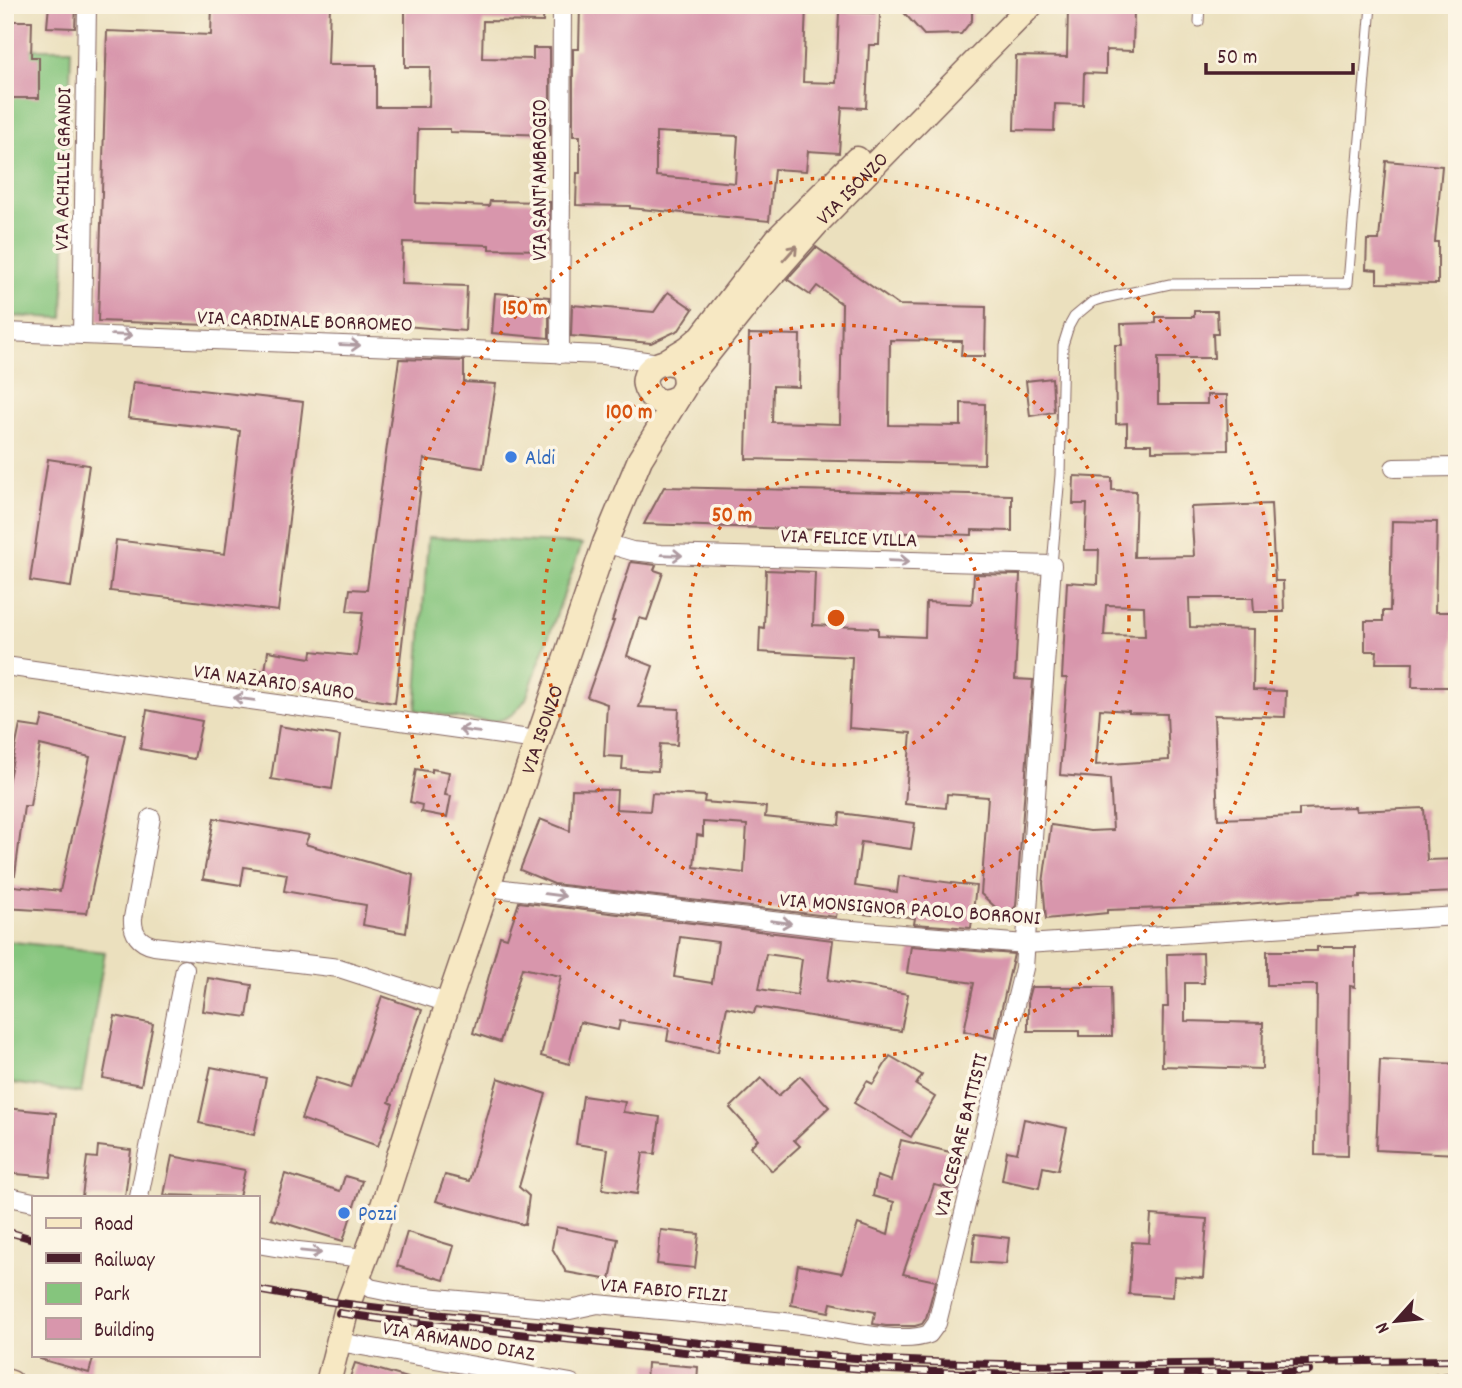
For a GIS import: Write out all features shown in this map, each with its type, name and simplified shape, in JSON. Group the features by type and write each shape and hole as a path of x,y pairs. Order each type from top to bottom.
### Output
{"street":[{"name":"VIA ACHILLE GRANDI","path":"82,334 88,5"},
{"name":"VIA SANT'AMBROGIO","path":"560,354 562,5"},
{"name":"VIA ISONZO","path":"662,362 688,348 701,337 790,225 1011,5"},
{"name":"VIA ISONZO","path":"328,1383 361,1267 487,887 605,543 640,459 681,390 766,280 819,221 1031,5"},
{"name":"VIA CARDINALE BORROMEO","path":"5,332 603,355 662,362"},
{"path":"603,355 627,370 649,392 664,402 681,390 684,376 677,365 662,362 649,370 646,375 649,392"},
{"name":"VIA ISONZO","path":"640,459 649,392"},
{"path":"1394,468 1457,467"},
{"name":"VIA FELICE VILLA","path":"605,543 632,551 661,554 1052,565"},
{"name":"VIA CESARE BATTISTI","path":"929,1334 937,1323 946,1289 1023,975 1052,565"},
{"name":"VIA NAZARIO SAURO","path":"5,666 537,740"},
{"path":"151,818 133,918 134,931 142,942 154,946 339,968 448,1003"},
{"name":"VIA MONSIGNOR PAOLO BORRONI","path":"487,887 840,929 1026,944 1457,916"},
{"path":"139,1196 185,968"},
{"path":"5,1196 32,1202"},
{"path":"259,1244 361,1267"},
{"name":"VIA FABIO FILZI","path":"361,1267 370,1289 404,1295 570,1310 598,1304 802,1324 843,1332 913,1338 929,1334"},
{"name":"VIA ARMANDO DIAZ","path":"339,1342 571,1383"},
{"path":"5,1381 11,1383"}],"lane":[{"path":"1199,22 1200,5"},
{"path":"1052,565 1060,474 1063,345 1069,326 1081,309 1105,298 1170,284 1348,283 1371,5"}],"green space":[{"path":"5,49 71,49 63,318 5,316"},
{"path":"428,537 582,544 526,699 516,711 504,719 477,721 416,710"},
{"path":"5,941 105,952 81,1093 5,1082"}],"building":[{"path":"49,5 76,5 75,28 47,27"},
{"path":"212,5 330,5 328,65 376,65 376,107 429,107 430,67 405,67 405,5 544,5 543,22 483,21 482,58 533,59 533,48 550,48 550,135 418,129 416,203 489,206 490,201 550,202 549,250 489,249 489,245 403,242 401,284 467,286 465,331 381,324 380,331 98,321 107,31 211,35"},
{"path":"580,5 806,6 803,82 836,83 839,12 880,13 879,45 869,45 866,108 842,107 839,153 808,151 806,171 774,169 769,221 630,206 576,205 577,173 580,173 580,136 573,136 573,49 579,49","holes":["656,132 738,136 735,183 656,176"]},
{"path":"897,5 972,5 972,20 961,34 924,35"},
{"path":"1068,7 1134,9 1133,51 1106,50 1106,74 1084,73 1083,105 1055,104 1054,131 1014,130 1016,56 1067,57"},
{"path":"5,21 32,21 31,57 39,57 39,98 5,98"},
{"path":"1386,161 1442,166 1435,242 1438,242 1438,284 1377,283 1377,270 1366,269 1367,240 1379,240"},
{"path":"816,247 898,305 986,307 985,356 961,356 962,341 890,340 889,425 961,426 961,403 985,404 984,464 746,459 749,334 800,335 799,387 773,386 772,422 840,424 842,304 817,286 810,295 787,279"},
{"path":"668,292 693,309 679,330 651,343 571,336 572,305 654,312"},
{"path":"495,293 549,297 549,338 492,333"},
{"path":"1194,311 1217,311 1218,334 1213,334 1214,358 1158,358 1158,404 1207,404 1207,395 1227,395 1228,450 1152,451 1152,444 1127,444 1127,423 1116,424 1115,345 1122,345 1121,324 1156,323 1156,317 1194,317"},
{"path":"399,359 464,361 464,382 496,384 483,468 424,459 395,703 253,684 255,669 265,671 268,651 311,658 312,651 357,656 363,612 347,611 350,589 367,590"},
{"path":"1052,378 1054,412 1030,416 1026,381"},
{"path":"133,382 303,402 278,611 110,591 116,540 225,554 240,431 128,418"},
{"path":"48,459 89,465 71,587 30,581"},
{"path":"1074,476 1112,478 1112,490 1136,491 1134,557 1194,556 1191,507 1271,504 1275,581 1283,581 1284,612 1254,612 1253,598 1189,598 1190,627 1254,629 1253,690 1286,691 1285,717 1214,715 1218,819 1299,816 1299,809 1355,807 1356,811 1424,808 1427,860 1457,859 1457,892 1107,910 1107,913 1046,919 1043,883 1051,825 1090,831 1113,830 1110,779 1060,775 1067,678 1062,678 1067,582 1098,584 1099,550 1085,550 1087,504 1073,504","holes":["1106,605 1144,606 1145,636 1104,635","1100,709 1167,714 1169,760 1096,765"]},
{"path":"664,487 1012,495 1012,531 972,530 972,535 644,524"},
{"path":"1392,521 1437,522 1435,612 1453,612 1452,687 1412,687 1413,663 1376,663 1377,651 1365,651 1365,621 1383,621 1383,611 1390,611"},
{"path":"631,562 656,565 654,570 663,573 647,620 639,618 627,656 653,666 639,707 679,709 677,745 660,744 658,771 622,769 623,757 604,756 607,704 587,697 614,621"},
{"path":"766,570 815,572 813,625 878,628 878,635 925,637 926,602 972,604 974,574 1020,575 1015,679 1033,680 1016,906 1006,917 981,894 988,797 947,794 946,808 905,804 911,733 849,728 852,657 759,652 760,627 764,628"},
{"path":"147,710 202,721 194,759 140,749"},
{"path":"43,716 125,735 87,913 5,908 5,885 60,891 90,757 40,745 30,806 24,806 15,875 5,874 5,788 20,725 40,728"},
{"path":"279,726 340,736 332,789 271,779"},
{"path":"416,769 449,772 445,795 451,796 447,817 421,812 422,805 410,802"},
{"path":"572,789 617,790 616,809 650,811 652,793 705,796 704,802 766,807 765,817 839,825 840,813 915,823 911,849 861,842 855,886 897,892 899,876 976,886 971,928 914,924 915,918 872,912 872,915 837,911 836,917 554,884 520,870 540,819 570,831","holes":["703,822 747,825 744,873 694,867 697,835 703,836"]},
{"path":"214,818 309,835 305,844 413,875 406,933 363,925 366,905 284,891 287,874 244,867 241,885 203,879"},
{"path":"519,902 833,940 828,980 908,994 901,1031 756,1007 754,1013 727,1007 718,1052 667,1041 669,1028 620,1021 618,1030 580,1022 569,1064 541,1056 561,976 522,968 500,1042 473,1033 500,936 507,938","holes":["680,937 718,942 712,983 674,977","766,954 802,959 797,995 759,989"]},
{"path":"911,946 1014,954 995,1038 964,1031 974,983 907,973"},
{"path":"1317,947 1355,947 1355,987 1350,986 1348,1156 1315,1155 1317,985 1267,985 1267,951 1317,951"},
{"path":"1203,953 1204,983 1185,983 1185,1021 1263,1023 1262,1069 1162,1066 1163,1007 1168,1007 1167,954"},
{"path":"208,978 252,985 247,1017 203,1011"},
{"path":"1031,987 1111,987 1112,1036 1079,1036 1079,1031 1028,1031 1028,998"},
{"path":"382,996 422,1010 389,1102 393,1104 378,1146 301,1119 316,1077 350,1088"},
{"path":"115,1016 153,1024 141,1085 103,1078"},
{"path":"890,1056 922,1075 916,1085 935,1097 911,1137 854,1103 867,1081 873,1084"},
{"path":"1380,1060 1457,1064 1457,1154 1376,1150"},
{"path":"211,1067 266,1078 254,1135 199,1123"},
{"path":"800,1076 829,1107 794,1140 800,1146 772,1171 750,1147 758,1139 730,1108 761,1078 778,1096"},
{"path":"498,1078 546,1094 519,1187 529,1196 525,1225 436,1201 445,1175 469,1181"},
{"path":"583,1096 625,1102 623,1112 660,1117 655,1154 643,1153 637,1194 602,1189 608,1149 576,1144"},
{"path":"5,1108 56,1113 50,1177 5,1173"},
{"path":"1024,1119 1067,1128 1058,1170 1043,1167 1039,1188 1002,1180 1007,1151 1017,1153"},
{"path":"901,1140 966,1156 958,1190 934,1185 903,1274 936,1281 922,1324 873,1324 875,1312 831,1303 829,1312 791,1305 798,1265 842,1273 858,1224 888,1235 894,1202 873,1196 877,1176 891,1181"},
{"path":"98,1146 131,1150 125,1196 82,1196 87,1157 97,1158"},
{"path":"172,1156 245,1170 239,1196 164,1195"},
{"path":"285,1174 340,1191 345,1176 362,1181 343,1241 271,1219"},
{"path":"1151,1215 1207,1219 1203,1278 1174,1276 1173,1297 1129,1294 1132,1242 1149,1243"},
{"path":"556,1227 618,1239 610,1280 566,1272 552,1248"},
{"path":"661,1230 699,1234 695,1268 657,1264"},
{"path":"407,1232 454,1246 444,1280 397,1266"},
{"path":"975,1234 1009,1238 1006,1264 972,1262"},
{"path":"40,1356 94,1356 89,1373 40,1359"},
{"path":"355,1363 408,1378 407,1383 348,1383"},
{"path":"647,1363 698,1367 697,1383 646,1383"}],"railway":[{"path":"5,1231 32,1239"},
{"path":"259,1290 398,1310 735,1347 882,1360 1062,1365 1457,1360"},
{"path":"339,1313 785,1363 866,1369 1013,1375 1309,1371"},
{"path":"1396,1383 1457,1375"}],"place":[{"name":"Aldi","path":"511,457"},
{"name":"Pozzi","path":"344,1213"}]}
